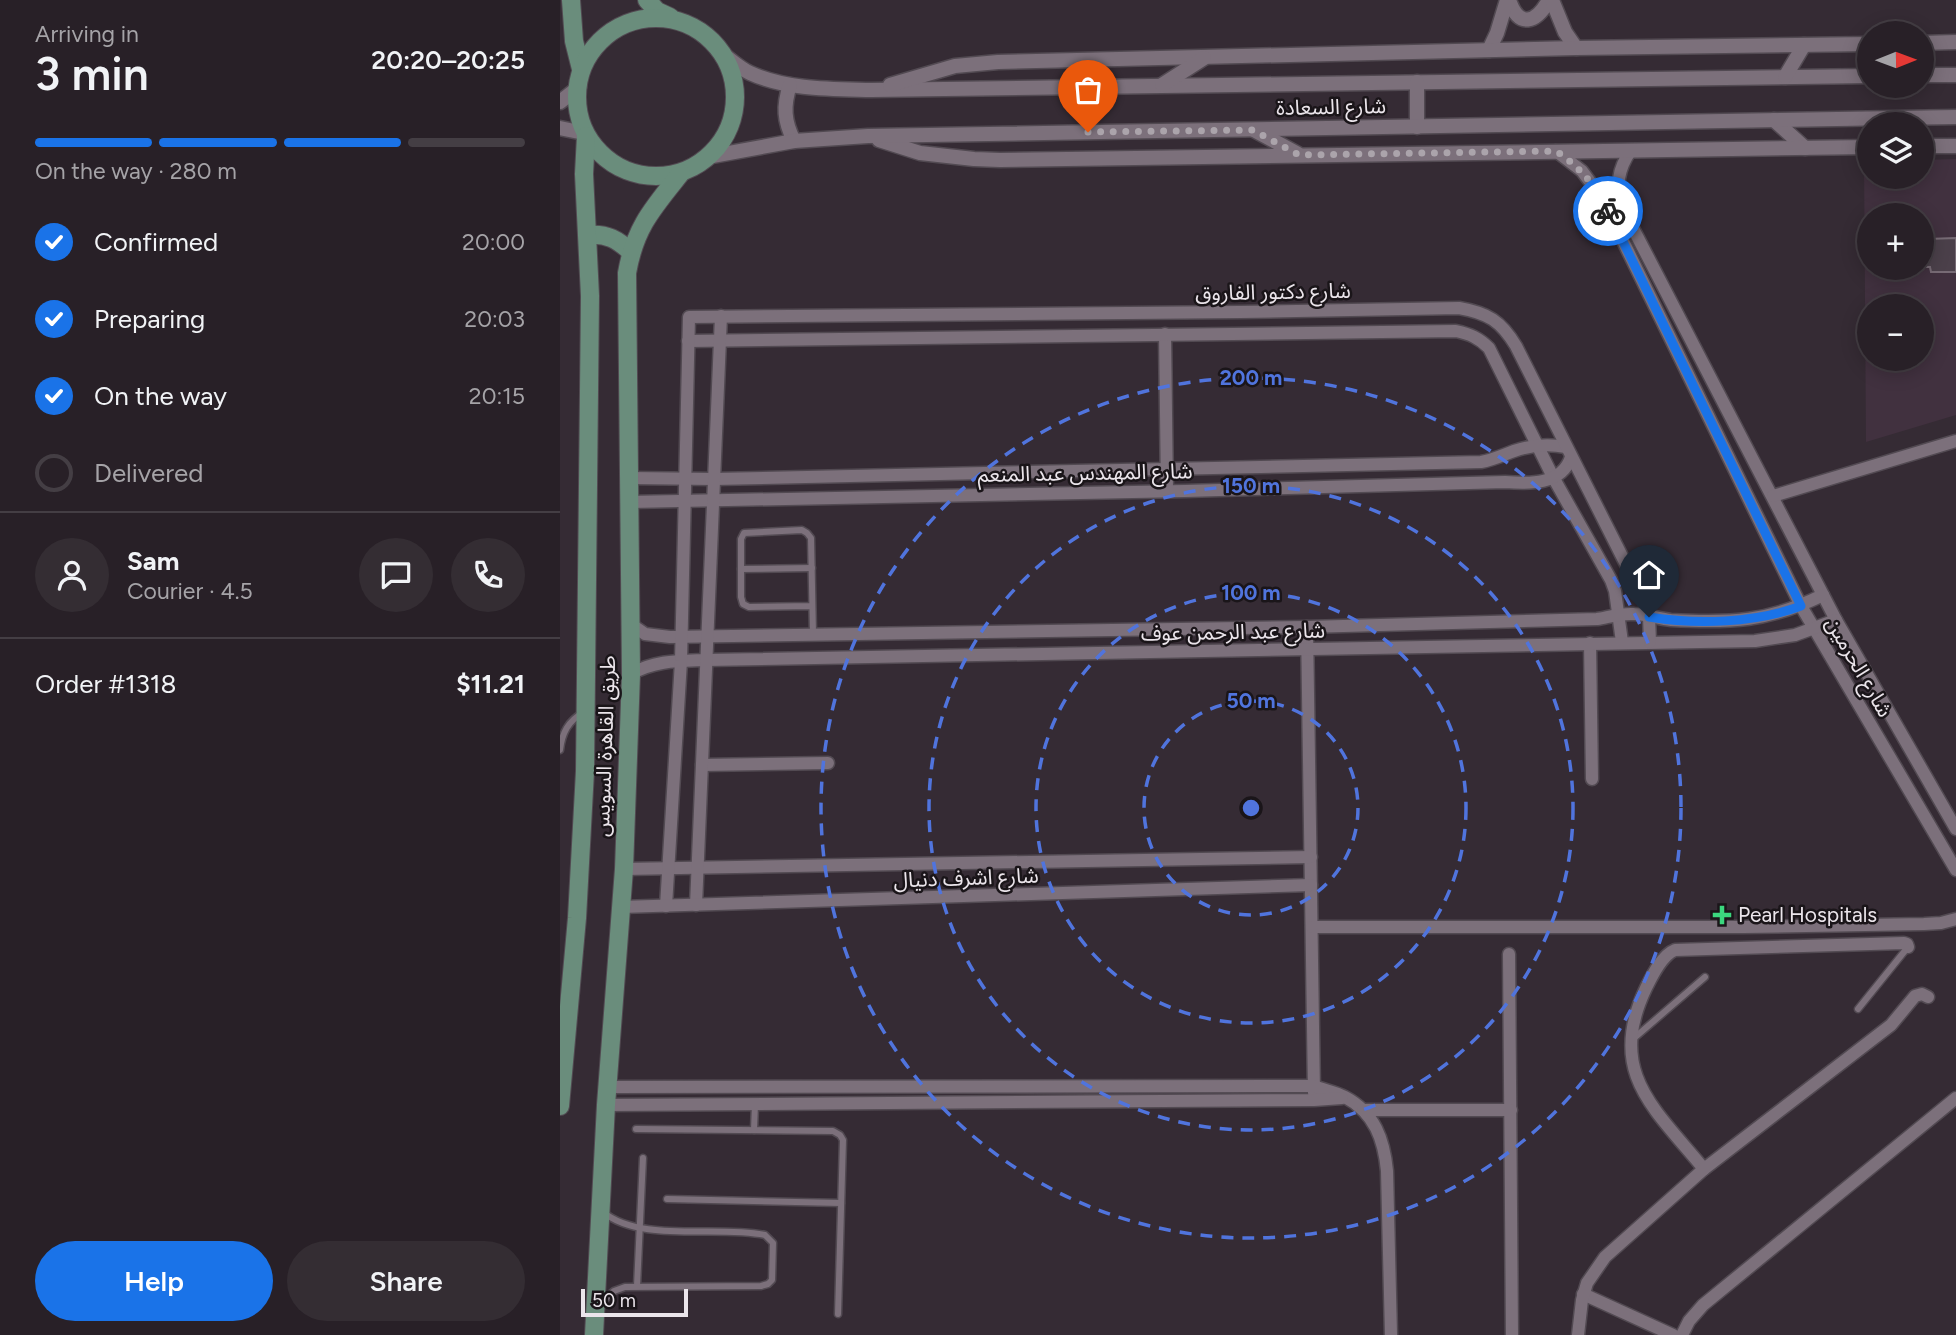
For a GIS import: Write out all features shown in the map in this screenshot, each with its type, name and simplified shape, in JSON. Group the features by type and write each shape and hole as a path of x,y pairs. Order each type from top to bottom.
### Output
{"main road":[{"path":"571,0 574,41 581,69"},
{"path":"647,0 657,11 694,27 710,39 723,54 732,75 735,98 732,120 722,141 695,167 663,177 627,172 610,163 585,135 578,112 581,69 588,54 599,41 619,26 643,18 676,20"},
{"name":"طريق القاهرة السويس","path":"560,1106 579,883 586,711 590,296 584,174 585,135"},
{"name":"طريق القاهرة السويس","path":"594,1335 607,1096 624,869 631,674 626,295 631,252 638,232 649,213 681,173"},
{"path":"588,235 597,234 612,238 631,252"},
{"path":"560,883 579,883"}],"street":[{"path":"1508,0 1519,18 1529,20 1538,16 1551,0 1565,33 1576,48"},
{"path":"1489,50 1508,0"},
{"path":"1934,43 1956,43"},
{"path":"871,90 944,69 976,63 1576,48 1857,44"},
{"path":"1785,77 1804,45"},
{"name":"شارع السعادة","path":"723,54 748,72 768,80 790,85 871,90 1857,76"},
{"path":"1160,86 1205,57"},
{"path":"1934,75 1956,75"},
{"path":"1417,82 1417,127"},
{"path":"790,85 785,113 794,141"},
{"path":"560,102 579,87"},
{"name":"شارع السعادة","path":"707,157 794,141 868,136 1956,117"},
{"path":"1774,120 1805,148"},
{"path":"560,128 585,135"},
{"path":"1253,130 1299,155"},
{"path":"868,136 920,153 974,159 1857,147"},
{"path":"1934,146 1956,146"},
{"name":"شارع الحرمين","path":"1630,150 1619,172 1618,184 1623,209 1836,620 1956,829"},
{"name":"شارع الحرمين","path":"1556,151 1582,171 1602,198 1801,606 1956,870"},
{"path":"1456,331 1459,308"},
{"name":"شارع دكتور الفاروق","path":"1622,642 1611,580 1553,477 1489,348 1480,339 1468,334 1456,331 688,341 689,317 1459,308 1477,311 1493,319 1506,331 1643,598 1649,617 1650,642"},
{"path":"696,905 721,316"},
{"path":"1165,334 1167,491"},
{"path":"666,906 681,661 688,341"},
{"path":"1773,496 1956,441"},
{"name":"شارع المهندس عبد المنعم","path":"629,478 714,479 1481,462 1538,445 1569,452"},
{"path":"1553,477 1565,470 1569,452"},
{"name":"شارع المهندس عبد المنعم","path":"630,502 1526,483 1553,477"},
{"name":"شارع عبد الرحمن عوف","path":"632,625 645,634 707,636 1307,627 1597,619 1633,613 1679,620 1744,620 1801,606 1823,595"},
{"name":"شارع عبد الرحمن عوف","path":"631,674 644,666 660,663 706,660 1755,641 1795,635 1836,620"},
{"path":"1307,627 1314,1100"},
{"path":"1590,643 1592,779"},
{"path":"702,765 828,763"},
{"name":"شارع اشرف دنيال","path":"624,869 1311,857"},
{"name":"شارع اشرف دنيال","path":"621,907 1311,885"},
{"path":"1312,927 1742,927 1924,924 1956,919"},
{"path":"1769,926 1770,947"},
{"path":"1742,927 1742,948"},
{"path":"1704,1169 1646,1099 1632,1061 1631,1041 1640,1001 1668,953 1675,950 1904,943 1908,947"},
{"path":"1509,954 1512,1335"},
{"path":"1578,1335 1583,1294 1595,1269 1605,1257 1704,1169 1891,1026 1914,996 1922,994 1928,997"},
{"path":"607,1096 1314,1086 1346,1097 1363,1110 1377,1128 1385,1149 1391,1335"},
{"path":"607,1096 755,1104 1314,1100 1346,1097"},
{"path":"1682,1335 1689,1321 1703,1305 1956,1098"},
{"path":"1363,1110 1511,1110"},
{"path":"1583,1294 1674,1335"}],"lane":[{"path":"812,606 749,607 743,604 741,539 744,533 802,530 811,538 813,634"},
{"path":"741,569 811,568"},
{"path":"560,750 563,728 586,711"},
{"path":"1858,1009 1908,947"},
{"path":"1631,1041 1706,977"},
{"path":"754,1130 755,1104"},
{"path":"636,1129 833,1131 840,1135 843,1140 838,1314"},
{"path":"637,1286 643,1158"},
{"path":"667,1199 841,1203"},
{"path":"596,1307 614,1291 625,1287 761,1286 772,1280 773,1243 765,1235 640,1228 619,1223 600,1210"}],"shaded area":[{"path":"1956,159 1956,415 1866,442 1865,371 1934,371 1934,294 1865,294 1865,280 1934,280 1934,203 1864,203 1864,189 1934,189 1934,160"}],"building":[{"path":"1956,238 1956,272 1934,272 1934,239"}],"way so far":[{"path":"1088,132 1253,130 1299,155 1556,151 1582,171 1593,184 1608,211"}],"place":[{"name":"Pearl Hospitals","path":"1722,915"}],"route":[{"path":"1608,211 1801,606 1769,616 1736,621 1649,617"}]}
